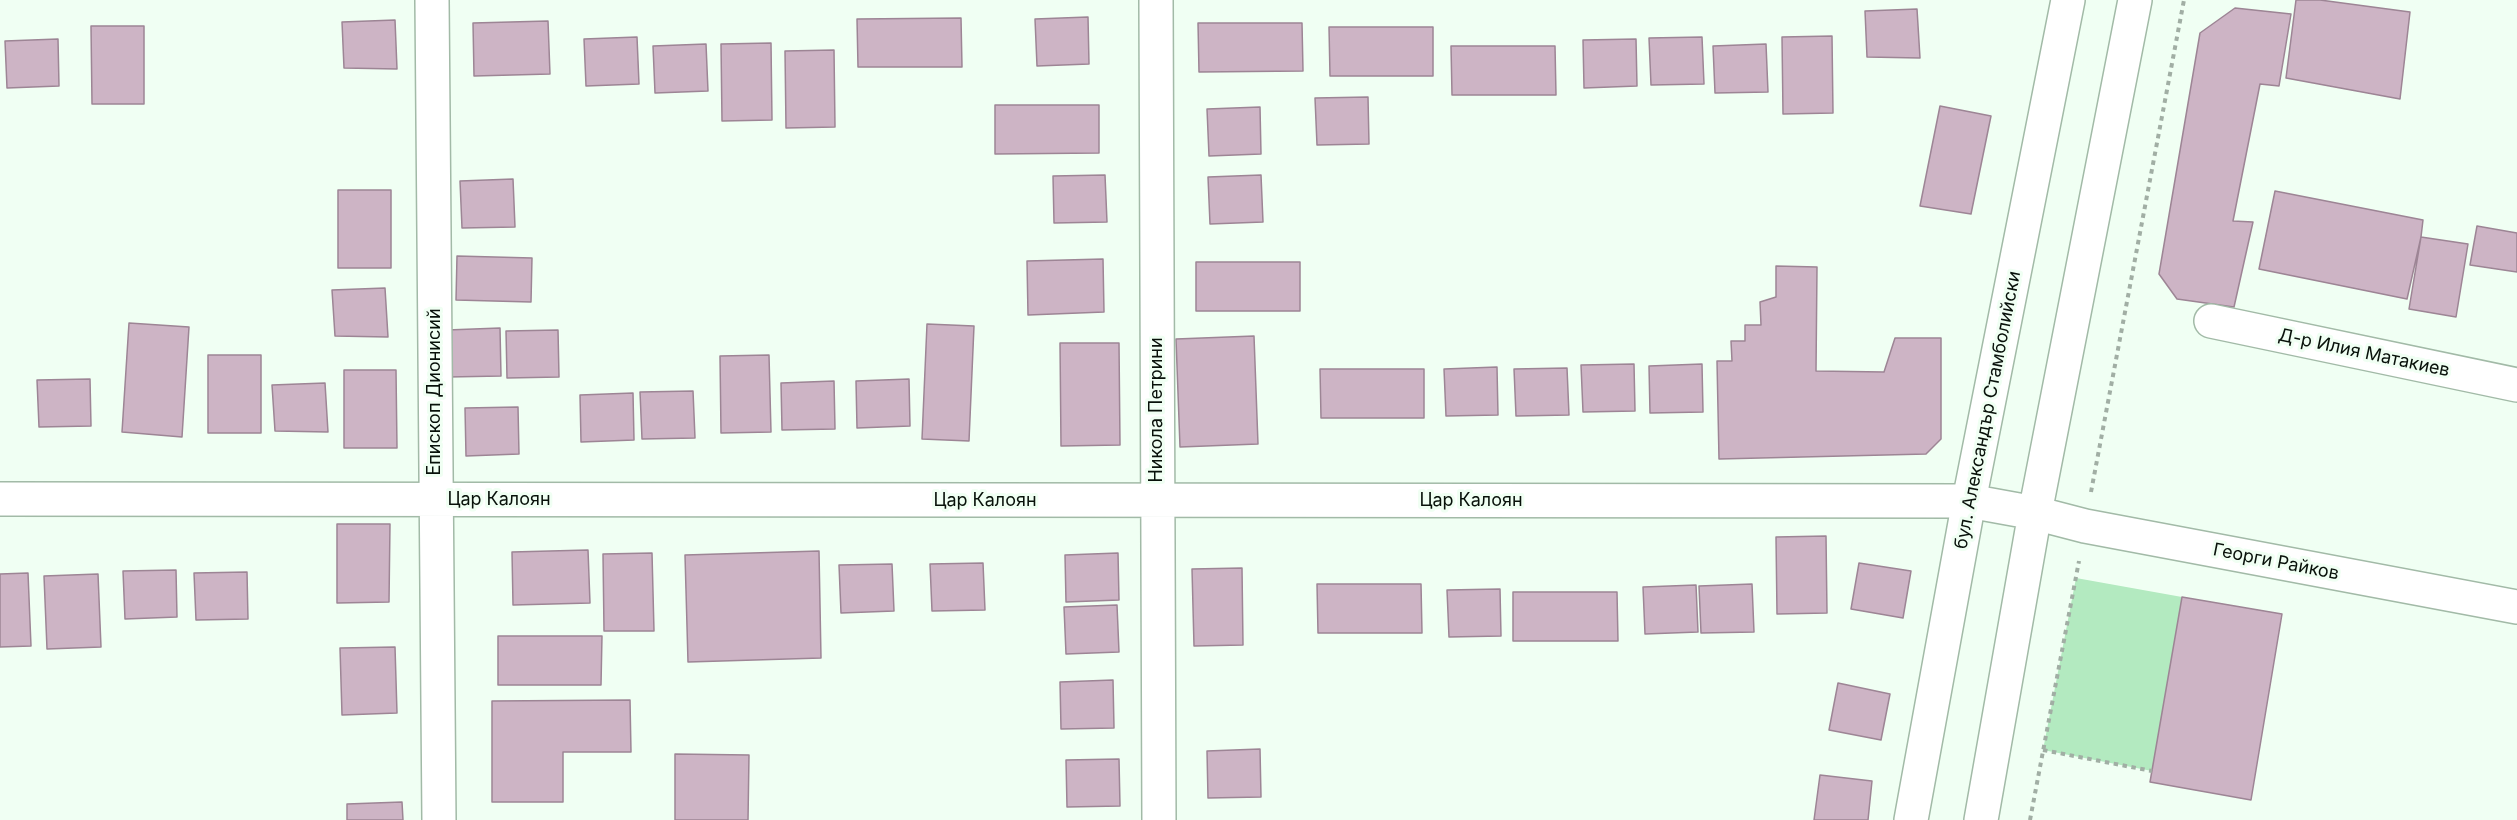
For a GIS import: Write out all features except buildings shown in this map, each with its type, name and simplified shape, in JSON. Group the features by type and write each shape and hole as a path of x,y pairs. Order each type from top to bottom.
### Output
{"street":[{"name":"Епископ Дионисий","path":"432,0 439,820"},
{"name":"Никола Петрини","path":"1156,0 1159,820"},
{"name":"бул. Александър Стамболийски","path":"1911,820 1969,501 2068,0"},
{"path":"1980,820 2035,513 2134,0"},
{"name":"Д-р Илия Матакиев","path":"2211,321 2517,385"},
{"name":"Цар Калоян","path":"0,499 1969,501 2035,513"},
{"name":"Георги Райков","path":"2035,513 2085,526 2517,607"}],"path":[{"path":"2030,820 2184,0"},
{"path":"2043,750 2152,771"}],"green space":[{"path":"2076,578 2182,597 2152,771 2043,750"}]}
